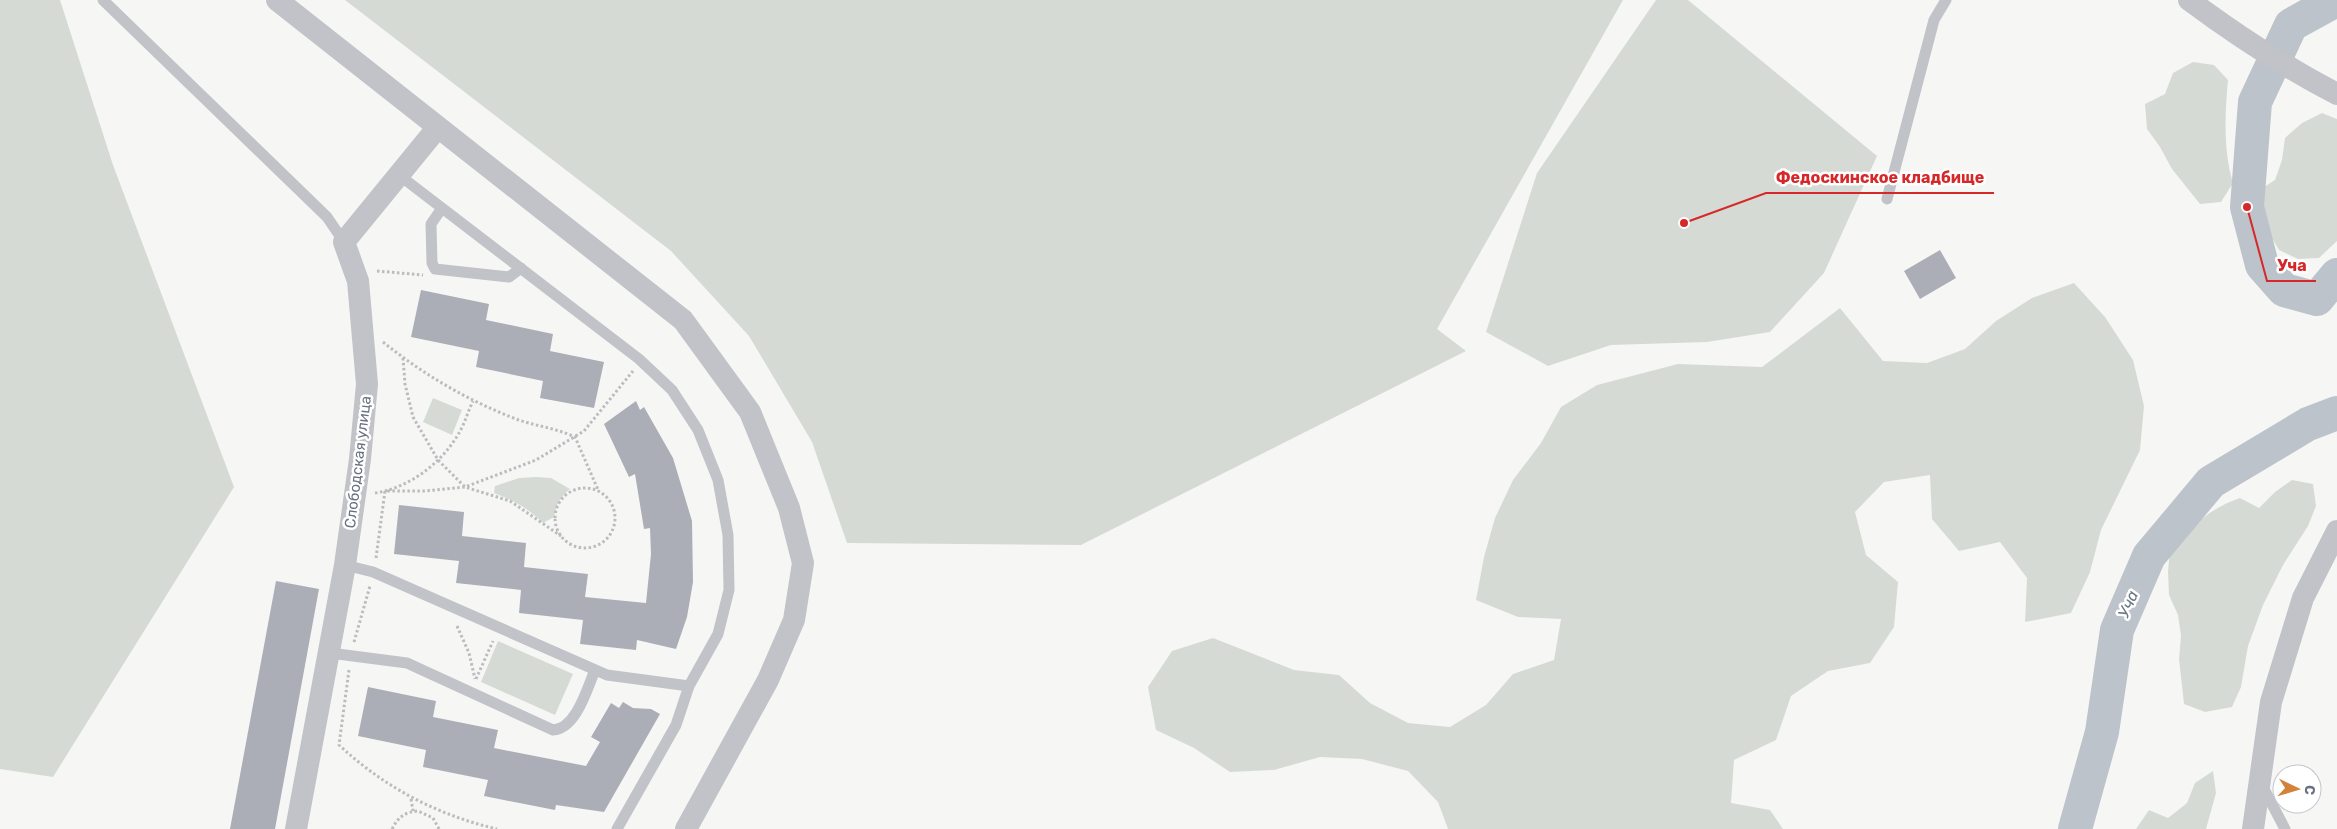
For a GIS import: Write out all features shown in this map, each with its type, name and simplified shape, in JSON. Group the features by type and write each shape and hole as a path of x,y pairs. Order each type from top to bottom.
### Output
{"street":[{"path":"277,0 683,320 750,412 789,508 803,563 794,620 768,680 686,829"},
{"path":"2189,0 2226,28 2299,74 2337,94"},
{"path":"344,242 438,127"},
{"name":"Слободская улица","path":"296,829 340,654 345,566 355,495 366,384 358,281 344,242"},
{"path":"2253,829 2271,702 2303,598 2337,531"}],"lane":[{"path":"103,0 328,217 344,242"},
{"path":"1887,199 1934,20 1946,0"},
{"path":"399,175 641,361 672,390 698,430 718,480 728,535 729,590 718,634 689,686 676,725 617,829"},
{"path":"442,208 431,224 432,263 435,269 509,277 521,268"},
{"path":"345,566 374,572 606,675 689,686"},
{"path":"340,654 407,663 544,728 561,730 572,720 595,670"},
{"path":"2260,782 2286,829"}],"path":[{"path":"354,269 424,275 435,269"},
{"path":"362,336 375,335 403,358 446,387 472,401 518,420 565,432 575,437 598,492"},
{"path":"403,358 405,384 413,417 438,460 465,487 510,501 561,536 568,543 585,548 595,547 609,536 615,518 609,500 598,492 585,488 575,490 561,501 556,510 555,519 561,536"},
{"path":"355,495 465,487 536,460 584,431 641,361"},
{"path":"385,492 405,484 438,460 451,446 460,432 472,401"},
{"path":"385,492 374,572 340,654 339,745 376,777 411,798 448,814 497,829"},
{"path":"444,603 468,653 476,680"},
{"path":"470,693 499,628"},
{"path":"411,798 413,811"},
{"path":"392,829 402,815 413,811 426,813 433,818 439,829"}],"shaded area":[{"path":"0,0 60,0 113,165 234,487 53,777 0,769"},
{"path":"345,0 1623,0 1437,329 1466,351 1081,545 847,543 812,442 749,336 671,251"},
{"path":"1656,0 1688,0 1877,156 1824,273 1770,332 1707,342 1611,345 1548,366 1486,332 1537,173"},
{"path":"2193,62 2214,65 2228,80 2226,145 2233,183 2221,202 2200,204 2172,169 2147,129 2145,104 2165,94 2173,73"},
{"path":"2322,113 2337,119 2337,241 2319,258 2298,259 2279,250 2257,212 2258,191 2275,180 2282,160 2285,138 2302,123"},
{"path":"2074,283 2105,317 2133,360 2144,406 2140,450 2101,530 2090,572 2071,613 2025,622 2027,578 2000,542 1959,551 1932,519 1930,475 1884,482 1855,512 1866,555 1898,582 1894,627 1870,663 1828,671 1791,696 1776,740 1734,760 1731,803 1770,810 1783,829 1448,829 1438,802 1408,771 1362,759 1320,757 1274,770 1230,772 1194,748 1156,730 1148,687 1172,651 1213,638 1294,670 1339,675 1370,703 1408,723 1450,727 1486,705 1513,674 1554,660 1561,619 1518,617 1476,600 1484,557 1495,518 1513,480 1541,443 1561,407 1597,385 1678,364 1762,367 1840,308 1883,361 1927,363 1965,349 1996,321 2032,298"},
{"path":"433,398 462,410 452,435 423,422"},
{"path":"519,478 551,478 570,489 559,502 554,517 543,523 520,505 494,493 495,486"},
{"path":"2292,480 2313,484 2316,506 2308,526 2283,565 2263,605 2248,646 2241,687 2232,707 2205,712 2184,704 2179,659 2181,636 2178,615 2169,595 2170,549 2194,526 2219,507 2240,498 2259,508 2275,492"},
{"path":"498,641 573,674 555,715 481,682"},
{"path":"2213,771 2216,793 2206,829 2136,829 2149,810 2168,818 2187,803 2195,783"}],"building":[{"path":"1940,250 1956,278 1920,299 1904,271"},
{"path":"421,290 489,304 486,320 553,334 550,351 604,362 594,408 540,398 543,381 476,367 479,351 411,337"},
{"path":"636,401 640,410 644,407 673,458 692,521 693,582 687,617 676,649 637,640 636,650 580,644 583,620 519,613 521,590 456,583 459,561 394,554 399,505 464,512 462,536 526,543 524,567 588,574 585,597 646,603 651,554 650,528 644,529 635,474 629,477 604,424"},
{"path":"276,581 319,589 275,829 230,829"},
{"path":"368,687 436,701 433,717 498,730 494,748 586,766 600,742 591,737 611,703 619,708 623,702 633,708 651,709 660,714 604,812 556,805 555,810 484,796 488,780 423,767 426,750 358,736"}],"waterway":[{"name":"Уча","path":"2336,0 2291,25 2255,102 2247,207 2262,265 2284,290 2317,299 2337,275"},
{"name":"Уча","path":"2075,829 2102,732 2117,630 2149,556 2211,482 2308,424 2337,413"}],"place":[{"name":"Уча","path":"2247,207"},
{"name":"Федоскинское кладбище","path":"1684,223"}]}
